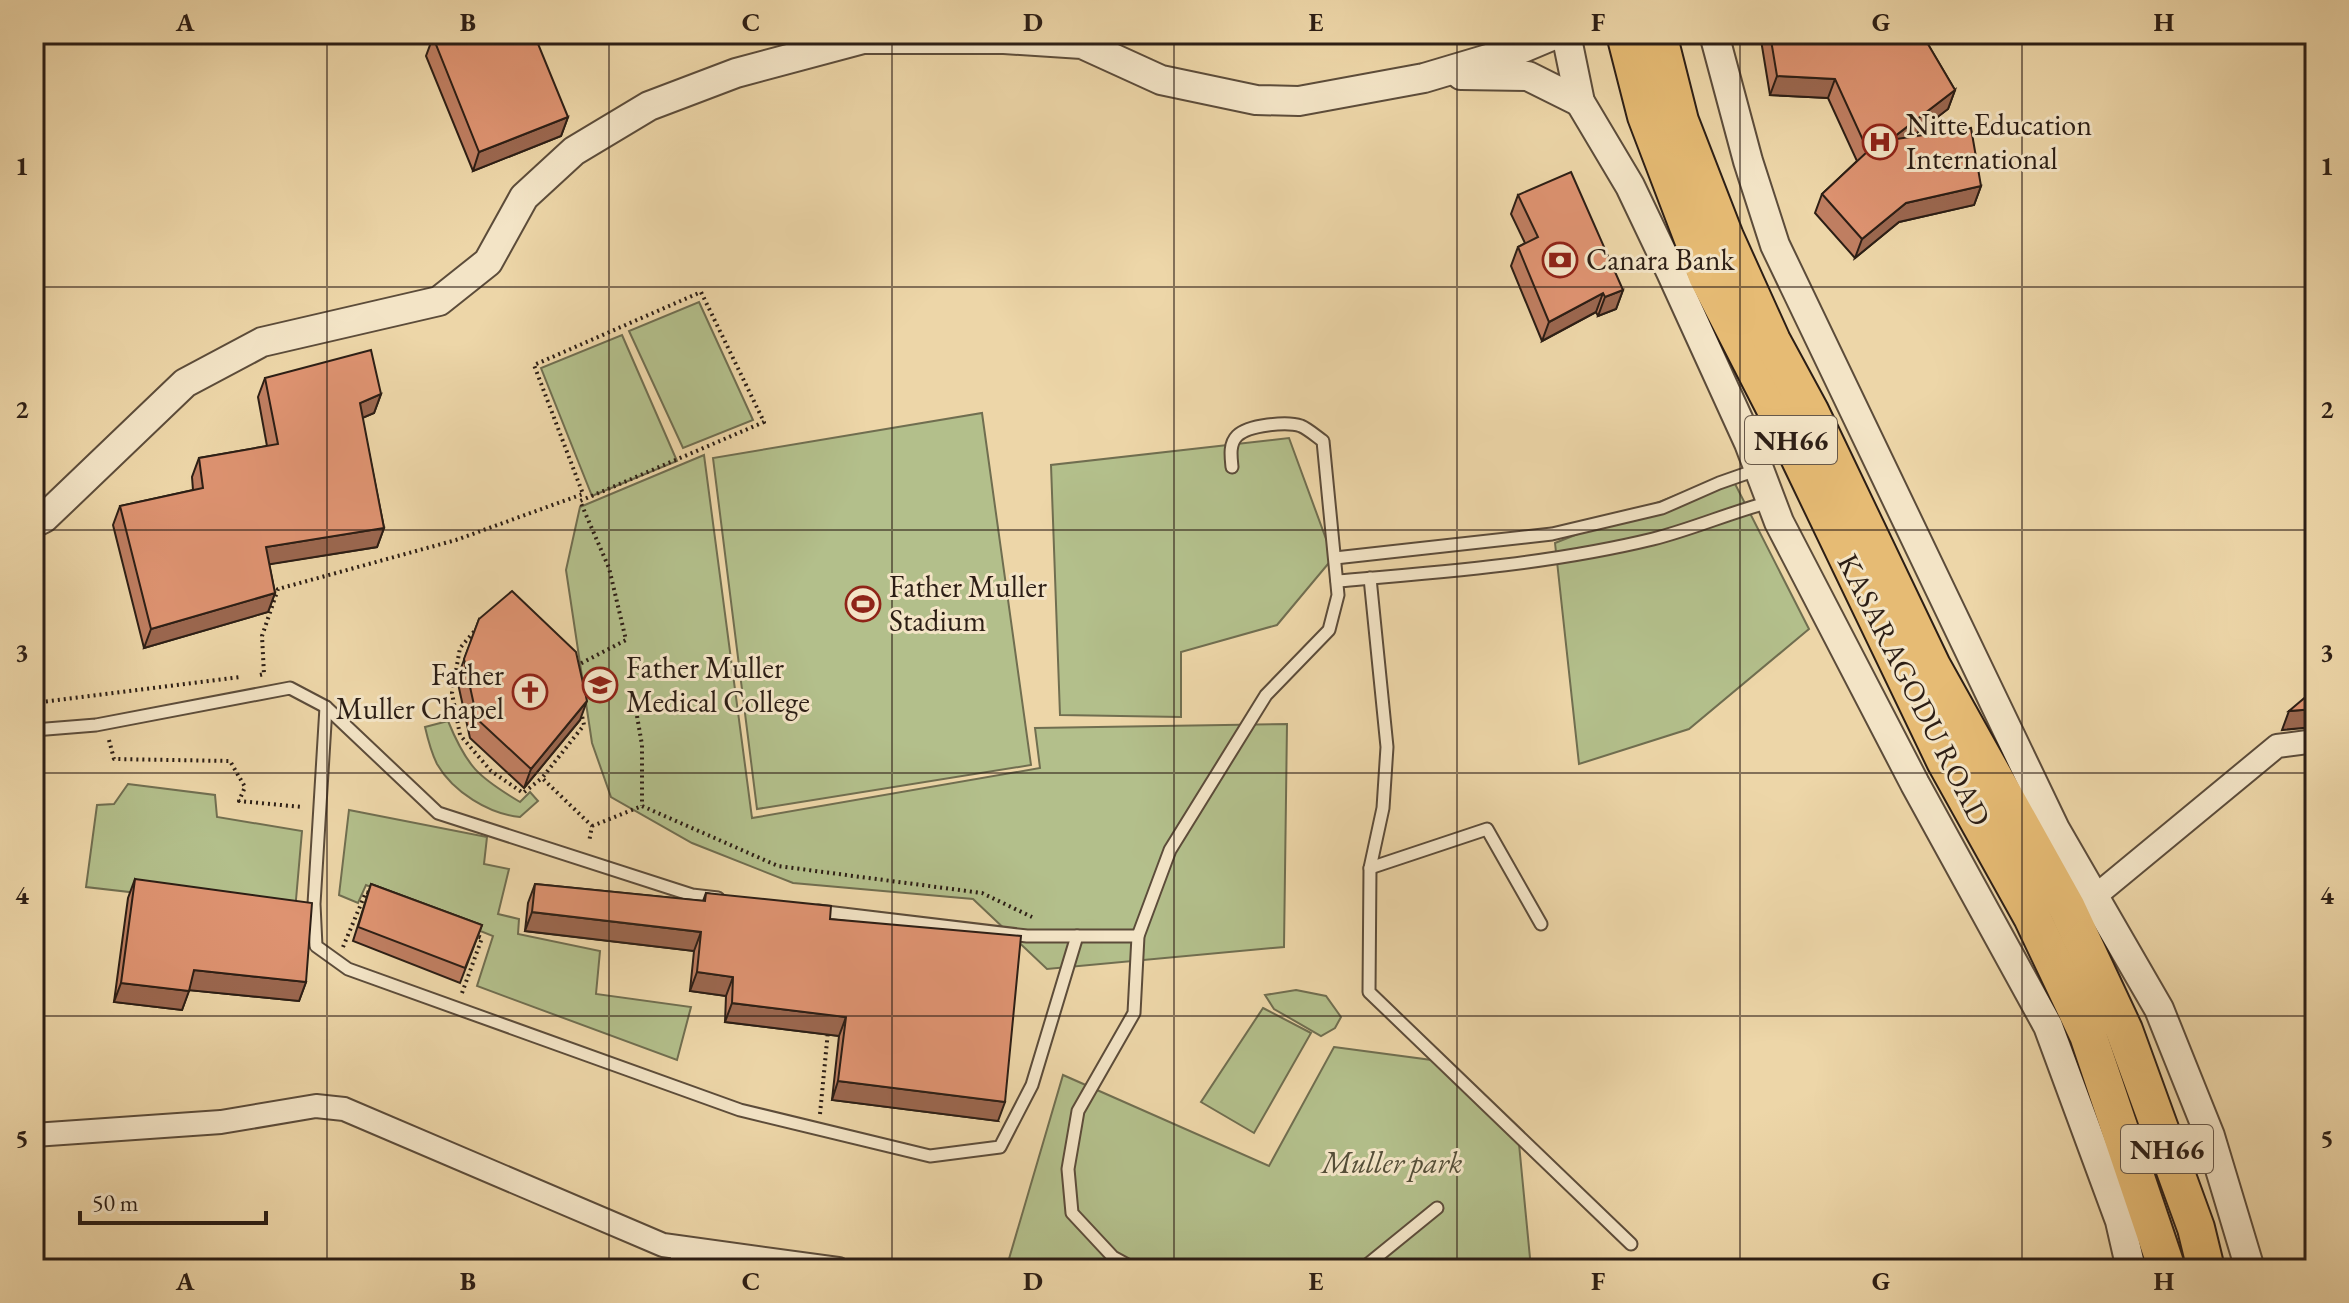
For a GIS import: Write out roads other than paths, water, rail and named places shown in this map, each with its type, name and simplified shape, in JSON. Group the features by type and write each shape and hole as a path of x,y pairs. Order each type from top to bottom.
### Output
{"highway":[{"name":"NH66","path":"1625,34 1663,118"},
{"name":"NH66","path":"1658,34 1663,118"},
{"name":"KASARAGODU ROAD","path":"1663,118 1707,276 1784,426 1945,761 2032,917 2088,1035 2167,1269"},
{"name":"KASARAGODU ROAD","path":"1663,118 1725,237 1772,341 1810,411 1932,666 2067,908 2124,1030 2196,1228 2206,1269"}],"street":[{"path":"34,523 44,518 185,383 262,342 439,301 488,262 524,197 574,151 649,106 736,73 863,39 1004,39 1082,44 1161,80 1256,100 1299,101 1424,78 1518,50 1556,34"},
{"path":"1566,34 1580,102 1630,186 1711,356 1779,522 1915,784 2048,1026 2120,1221 2131,1269"},
{"path":"1714,34 1748,161 1775,245 2055,829 2159,1009 2210,1136 2250,1269"},
{"path":"1424,78 1528,76 1580,102"},
{"path":"2093,898 2277,746 2315,741"},
{"path":"34,1135 221,1122 316,1106 344,1109 663,1245 682,1258 838,1269"}],"lane":[{"path":"1135,1269 1113,1257 1072,1213 1068,1169 1078,1111 1134,1013 1138,936 1170,850 1266,695 1329,630 1338,595 1323,441 1301,426 1276,423 1237,436 1231,448 1232,467"},
{"path":"1335,558 1552,534 1662,508 1759,469"},
{"path":"1337,581 1573,556 1656,538 1734,511 1771,502"},
{"path":"1370,578 1387,747 1383,808 1370,868 1369,992 1631,1244"},
{"path":"34,730 96,725 290,688 326,707 438,813 692,895 736,901"},
{"path":"326,707 314,904 316,946 348,969 740,1110 930,1156 1000,1147 1032,1085 1073,936"},
{"path":"1370,868 1487,829 1541,924"},
{"path":"811,910 1027,936 1138,936"},
{"path":"1362,1269 1437,1208"}],"place":[{"name":"Nitte Education International","path":"1880,142"},
{"name":"Canara Bank","path":"1560,260"},
{"name":"Father Muller Stadium","path":"863,604"},
{"name":"Father Muller Medical College","path":"600,685"},
{"name":"Father Muller Chapel","path":"530,692"}],"park label":[{"name":"Muller park","path":"1392,1163"}]}
